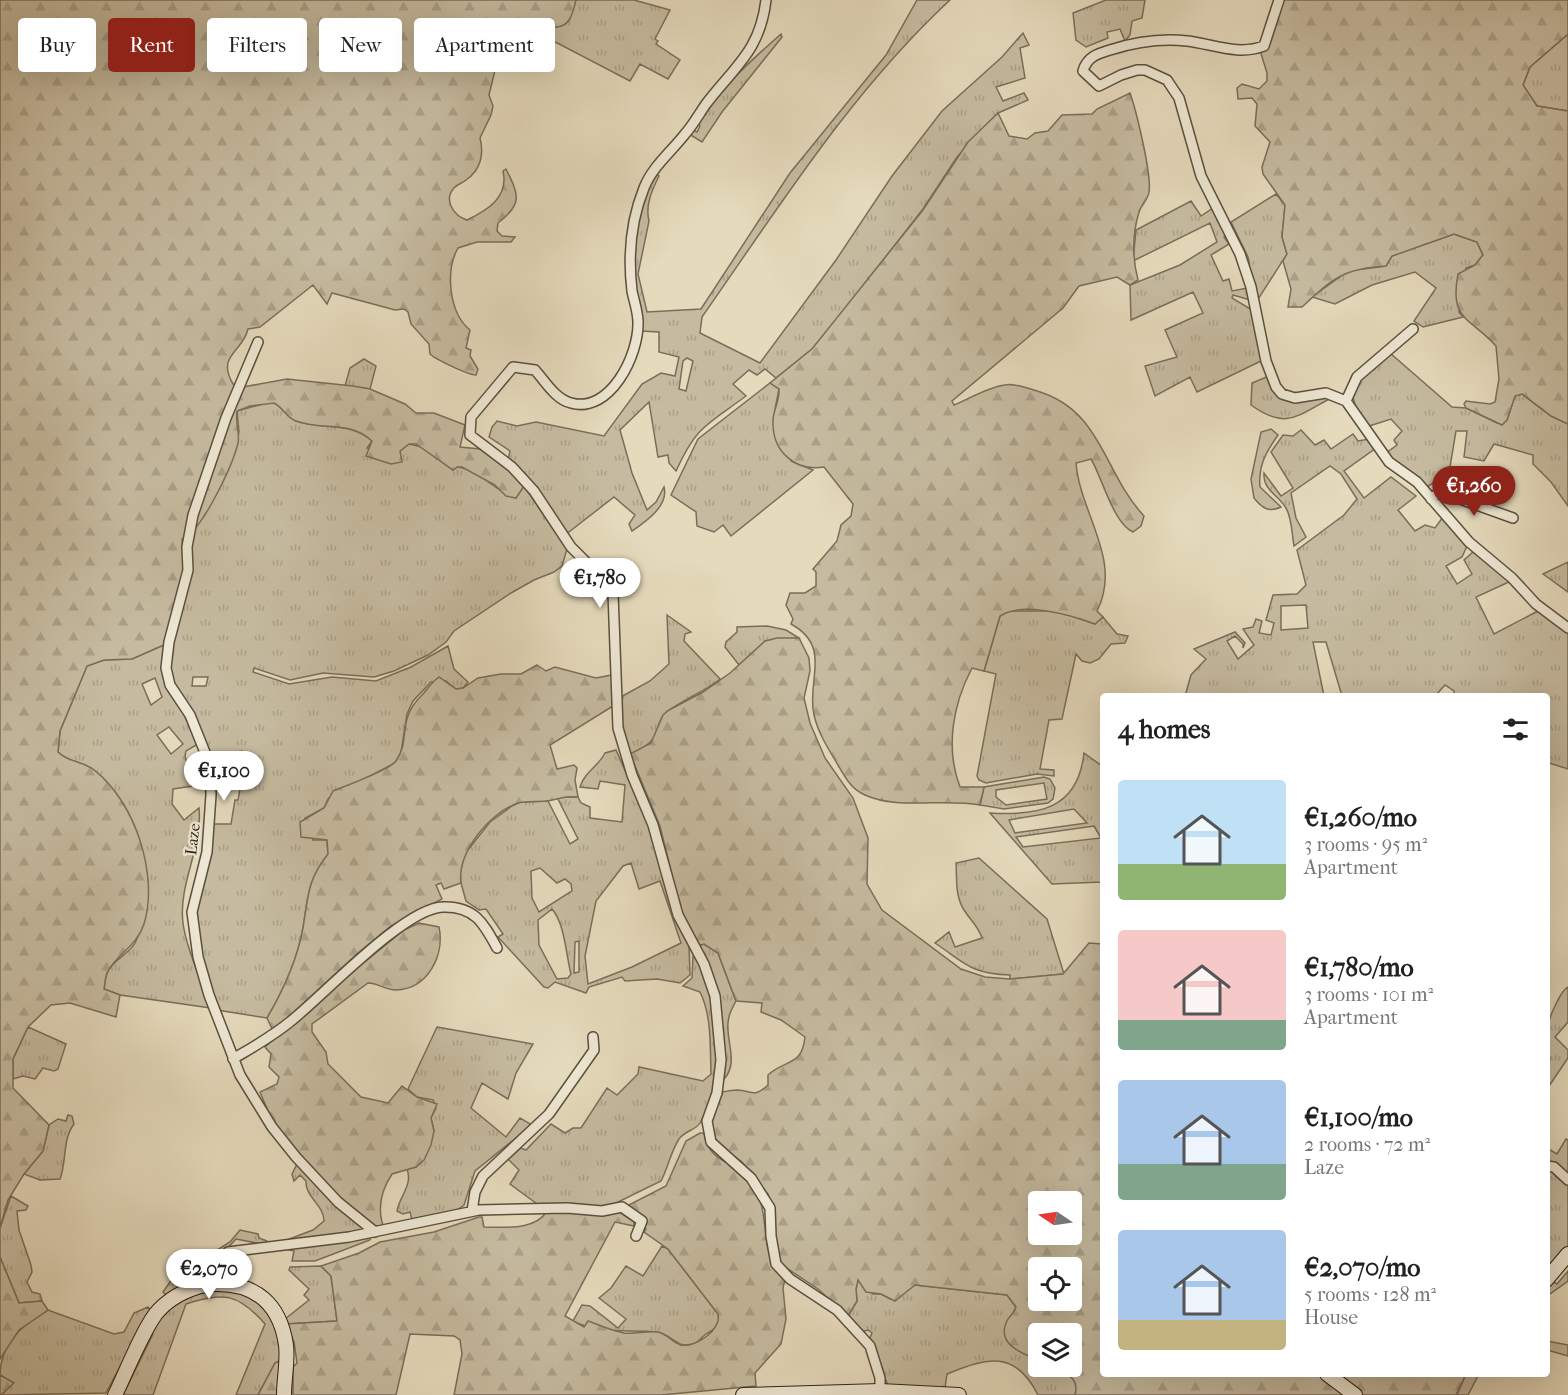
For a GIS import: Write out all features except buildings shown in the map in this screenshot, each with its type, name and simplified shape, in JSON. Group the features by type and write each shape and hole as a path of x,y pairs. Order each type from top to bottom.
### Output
{"street":[{"path":"766,0 763,25 753,46 686,134 661,160 644,187 629,256 639,322 634,350 619,380 596,401 583,405 568,403 554,393 535,370 513,367 471,417 471,435 512,467 534,491 571,547 604,580 613,593 618,728 632,775 653,825 678,915 704,964 716,996 721,1060 717,1093 707,1121 711,1142 751,1178 770,1208 771,1236 776,1264 790,1279 837,1310 870,1346 880,1378 880,1391"},
{"path":"1279,0 1264,46 1257,49 1249,51 1186,41 1142,40 1097,54 1085,63 1083,71 1100,86 1137,70 1167,80 1183,107 1189,141 1201,176 1240,254 1251,287 1266,361 1275,387 1282,394 1295,398 1326,393 1346,401 1389,462 1417,482 1469,542 1512,578 1536,604 1568,628"},
{"path":"1346,401 1357,377 1413,329"},
{"name":"Laze","path":"258,342 226,418 193,515 187,546 188,570 173,621 166,668 170,685 190,715 210,765 211,795 207,852 192,912 201,967 233,1059 272,1127 296,1157 338,1202 375,1232"},
{"path":"1431,499 1437,494 1446,494 1513,518"},
{"path":"233,1059 271,1037 385,938 425,912 442,907 462,910 480,919 497,948"},
{"path":"472,1211 475,1192 483,1176 549,1114 594,1050 594,1037"},
{"path":"1550,1166 1554,1167 1568,1179"},
{"path":"217,1284 228,1252 375,1232 472,1211 567,1208 602,1211 622,1207 642,1221 636,1236"},
{"path":"1550,1275 1568,1254"},
{"path":"115,1395 157,1311 173,1297 204,1284 237,1283 256,1292 276,1314 286,1345 284,1395"},
{"path":"1331,1377 1354,1395"},
{"path":"743,1395 880,1391 958,1395"}],"green space":[{"path":"0,0 576,0 571,17 565,24 557,27 555,27 555,18 414,18 414,72 495,72 489,95 493,106 480,138 482,150 480,161 471,176 457,185 451,193 450,202 454,211 467,220 489,207 500,195 504,180 503,171 506,169 516,193 512,210 498,223 497,231 502,236 515,237 511,242 477,242 458,248 451,268 451,291 457,313 470,330 466,348 471,350 470,356 478,369 476,375 430,354 429,344 411,324 408,312 404,309 395,310 332,293 327,304 313,285 260,327 248,329 229,360 227,366 233,384 243,387 287,379 353,386 370,389 405,404 416,413 434,413 465,425 460,447 480,449 513,473 524,486 516,498 506,496 495,485 462,467 453,470 416,444 409,444 400,451 402,462 391,464 366,456 372,441 363,435 345,428 296,421 274,403 250,406 237,411 238,443 230,466 207,511 190,534 182,539 184,580 174,604 166,644 132,659 104,660 87,666 60,731 58,752 94,770 109,784 132,820 146,862 148,905 141,932 106,975 104,989 120,995 116,1017 70,1003 51,1005 28,1027 13,1059 13,1088 49,1125 43,1151 24,1174 8,1200 0,1228"},
{"path":"576,0 634,0 670,10 655,39 658,41 656,44 680,60 668,79 640,64 630,81 555,42 555,27 557,27"},
{"path":"917,0 950,0 880,73 848,112 788,193 702,317 700,333 760,363 836,260 892,176 942,111 1002,57 1023,33 1029,45 1020,48 1025,78 996,87 1003,101 1024,93 1028,100 998,113 957,157 923,209 812,349 776,378 765,369 757,375 749,370 733,384 746,396 704,427 690,444 676,471 669,463 668,455 658,457 649,402 620,430 632,473 647,510 656,502 664,487 663,501 655,513 632,531 629,524 635,515 614,497 565,535 508,460 510,451 489,437 497,421 517,426 536,422 604,436 642,384 661,373 675,376 679,357 659,352 659,332 641,331 636,293 634,249 636,228 647,190 657,174 659,176 649,203 649,221 638,274 647,312 701,309 790,173 886,55","holes":["687,358 693,361 686,391 679,389 683,361"]},
{"path":"1106,0 1145,0 1142,18 1132,21 1130,35 1125,41 1120,29 1107,32 1108,38 1086,47 1076,40 1073,13"},
{"path":"1275,0 1568,0 1568,34 1530,67 1523,85 1537,106 1568,111 1568,424 1551,416 1522,394 1515,396 1507,420 1502,425 1466,408 1464,404 1466,401 1490,404 1495,402 1499,379 1496,346 1464,317 1456,301 1458,274 1475,265 1483,255 1477,242 1454,234 1392,256 1386,266 1349,272 1331,282 1302,307 1288,307 1291,289 1283,261 1287,254 1282,237 1285,205 1263,174 1262,167 1270,142 1255,126 1257,104 1252,98 1238,99 1237,88 1242,84 1259,89 1267,81 1267,73 1259,47"},
{"path":"781,34 782,37 722,112 702,142 689,134 693,130 697,132 700,126 698,123 726,86"},
{"path":"1568,34 1568,111 1537,106 1523,85 1530,67"},
{"path":"1130,93 1143,142 1149,184 1148,195 1139,212 1134,238 1138,280 1130,285 1117,277 1079,286 1063,308 952,401 954,405 992,388 1009,385 1037,391 1059,400 1089,427 1130,499 1144,516 1141,526 1133,532 1120,519 1091,459 1076,463 1079,482 1103,555 1104,592 1097,611 1103,617 1095,624 1047,611 1021,610 1000,616 984,671 972,668 960,696 953,726 953,757 960,787 984,787 980,805 891,802 865,795 852,786 846,778 818,728 812,702 815,654 804,633 791,624 793,619 786,605 790,593 805,593 816,586 816,572 813,569 837,541 841,525 851,516 853,504 824,467 813,468 795,463 781,450 776,442 773,421 779,389 770,383 812,349 923,210 968,142 998,113 1009,136 1027,139 1035,133 1048,131 1062,115 1092,114 1097,109"},
{"path":"1276,194 1285,205 1282,237 1287,254 1255,304 1248,257 1231,222"},
{"path":"1191,201 1201,216 1213,208 1219,215 1217,220 1227,234 1224,237 1229,244 1211,255 1223,281 1229,279 1232,291 1248,288 1250,300 1233,295 1232,298 1252,310 1263,360 1197,392 1190,377 1155,396 1145,366 1177,357 1165,330 1203,313 1193,292 1131,320 1130,285 1180,265 1217,242 1210,223 1133,261 1136,230"},
{"path":"1454,234 1477,242 1483,255 1475,265 1466,268 1459,312 1463,317 1423,327 1414,321 1436,288 1415,272 1372,285 1335,304 1312,297 1348,271 1386,266 1392,256"},
{"path":"1390,353 1452,407 1466,408 1497,423 1507,420 1515,396 1522,394 1551,416 1568,424 1568,506 1551,482 1533,464 1533,455 1494,444 1484,461 1464,457 1467,431 1456,431 1449,473 1426,487 1386,453 1397,445 1394,440 1402,431 1391,419 1366,427 1358,412 1352,391 1359,378"},
{"path":"364,359 376,366 370,389 345,386 350,368"},
{"path":"1269,376 1281,396 1327,394 1333,397 1292,418 1274,417 1251,405 1252,383"},
{"path":"770,383 779,389 775,409 791,461 813,470 731,536 723,525 714,532 697,526 696,512 671,495 698,439"},
{"path":"270,402 274,403 296,421 345,428 363,435 372,441 367,448 400,451 409,444 422,447 453,470 457,467 466,469 509,496 516,498 524,486 567,549 562,566 554,572 511,593 454,631 446,642 428,655 394,671 374,677 323,673 290,680 254,668 253,672 289,684 332,677 376,681 411,667 448,646 454,669 468,682 463,688 456,689 446,681 431,682 413,701 407,714 401,752 395,763 353,785 341,788 328,799 324,808 305,818 313,840 327,840 328,855 312,881 293,964 267,1018 217,1010 207,982 195,918 214,824 231,824 242,778 239,763 244,761 242,751 210,757 172,682 168,665 189,536 217,493 235,451 239,432 237,411","holes":["193,677 208,677 206,686 192,686"]},
{"path":"1271,429 1278,435 1264,460 1260,472 1260,487 1281,507 1273,510 1263,507 1254,498 1251,479 1261,432"},
{"path":"1301,430 1315,445 1324,440 1331,449 1353,434 1358,441 1369,439 1376,448 1344,471 1364,498 1391,477 1416,496 1398,510 1415,531 1425,525 1435,528 1443,517 1468,544 1462,557 1446,566 1457,584 1472,574 1464,560 1473,552 1511,581 1476,597 1494,634 1538,611 1568,633 1568,769 1550,763 1550,693 1454,693 1445,685 1438,693 1341,693 1326,642 1313,642 1323,693 1186,693 1191,675 1206,659 1194,649 1235,632 1245,643 1243,648 1243,644 1235,636 1227,641 1238,659 1254,645 1243,629 1253,627 1256,619 1262,621 1259,633 1271,635 1274,623 1266,620 1273,595 1297,594 1306,585 1297,550 1344,515 1357,499 1341,474 1330,466 1291,493 1296,518 1306,537 1294,546 1288,512 1283,503 1268,488 1264,479 1264,473 1281,496 1293,488 1271,452 1283,435 1293,436","holes":["1306,605 1308,628 1281,630 1281,606"]},
{"path":"1568,562 1568,592 1543,574"},
{"path":"1008,611 1056,611 1095,624 1103,617 1117,634 1128,636 1125,643 1111,644 1099,659 1090,663 1082,661 1076,654 1062,719 1049,720 1040,769 1054,770 1054,776 1037,774 986,783 979,780 977,776 996,674 984,671 1000,616"},
{"path":"667,615 691,632 685,634 684,641 720,679 668,711 649,743 630,754 622,730 619,698 650,681 669,664"},
{"path":"767,626 786,630 799,638 765,641 739,665 725,647 726,642 737,632 737,627"},
{"path":"777,638 799,638 809,658 810,671 804,698 810,723 825,758 853,798 868,838 867,884 882,910 961,969 985,977 1010,979 1063,974 1089,943 1100,944 1100,1377 1325,1377 1348,1395 1075,1395 1075,1384 1071,1377 1082,1377 1082,1323 1028,1323 1028,1356 1018,1351 1007,1341 1005,1328 1016,1307 1007,1295 915,1285 895,1301 881,1294 866,1292 858,1280 857,1301 848,1316 818,1289 782,1265 775,1243 772,1206 768,1194 741,1161 719,1147 711,1129 717,1093 737,1090 756,1093 763,1089 768,1085 768,1075 796,1058 803,1047 805,1037 781,1020 761,1012 762,1003 736,1001 718,953 704,944 697,946 684,924 660,826 630,754 651,743 663,715 730,673 765,641"},
{"path":"166,644 165,656 170,682 198,744 186,751 185,756 194,786 173,789 172,804 184,820 199,808 197,837 182,908 183,923 191,955 211,1008 120,995 104,989 108,971 134,945 143,920 147,897 142,849 135,826 124,805 110,786 90,767 65,758 58,752 60,731 87,666 104,660 132,659","holes":["155,678 162,697 151,705 142,684","169,727 183,744 171,754 157,735"]},
{"path":"537,665 546,671 555,667 596,678 612,675 613,706 550,745 557,769 574,765 577,768 575,780 578,797 518,803 496,816 486,825 470,847 461,871 461,883 444,889 441,883 436,885 442,899 391,926 273,1031 267,1018 293,963 303,928 312,881 328,854 327,840 301,837 300,822 324,808 333,791 377,773 396,761 401,753 409,713 414,704 439,677 456,689 463,688 478,678 501,674 521,674"},
{"path":"616,750 646,818 675,917 689,946 690,975 680,983 657,979 625,981 622,977 589,987 586,993 555,982 548,988 544,987 498,937 503,934 486,909 479,910 466,901 460,873 464,855 490,822 512,806 520,802 548,801 570,844 578,839 557,797 578,797 581,803 590,807 590,818 622,822 625,785 600,781 598,789 580,787 585,777 605,753","holes":["631,863 639,889 660,881 681,943 632,967 588,984 585,956 596,901 623,866","540,868 557,883 565,879 571,884 572,891 539,912 532,898 531,871","552,909 556,915 560,923 571,974 568,978 557,979 539,945 538,920","579,941 579,972 574,973 575,942"]},
{"path":"1084,753 1100,765 1100,836 1094,826 1016,837 1023,847 1100,838 1100,882 1052,884 990,813 1025,813 1040,810 1065,797 1074,786","holes":["1074,809 1087,823 1015,833 1009,820"]},
{"path":"1044,777 1050,779 1055,788 1053,799 1048,803 1004,809 980,805 984,787","holes":["1044,783 1047,799 1006,805 996,797 996,790"]},
{"path":"979,858 1047,919 1064,974 1010,979 1010,975 977,970 935,943 949,932 955,947 982,938 961,905 956,863"},
{"path":"419,923 439,927 439,949 432,969 425,977 417,984 396,990 368,983 312,1024 312,1032 326,1052 328,1064 361,1097 388,1103 402,1086 417,1097 437,1104 431,1118 434,1131 431,1145 424,1160 416,1167 392,1174 382,1195 381,1217 385,1231 375,1227 347,1204 288,1144 277,1129 260,1092 277,1084 279,1077 269,1067 271,1054 265,1047 404,930"},
{"path":"704,944 718,953 736,1001 728,1021 731,1062 728,1074 723,1080 721,1021 697,946"},
{"path":"696,953 714,1016 717,1060 709,1103 700,1123 679,1139 661,1181 612,1205 597,1209 540,1206 510,1184 519,1170 508,1159 521,1148 526,1150 551,1124 565,1133 573,1128 581,1128 607,1088 617,1095 638,1074 639,1067 703,1081 711,1074 710,1032 704,1001 700,992 683,986 692,978 693,956"},
{"path":"1568,987 1568,1022 1555,1037 1568,1050 1568,1058 1550,1085 1550,1018 1558,999"},
{"path":"28,1027 66,1044 58,1069 54,1071 43,1068 35,1079 23,1076 13,1079 13,1059"},
{"path":"437,1027 533,1044 516,1073 508,1099 482,1083 471,1108 506,1137 520,1118 532,1125 475,1171 464,1205 446,1218 412,1220 410,1212 403,1214 397,1211 407,1185 407,1169 416,1167 434,1131 431,1118 436,1108 433,1100 417,1097 408,1089"},
{"path":"68,1115 72,1116 74,1124 66,1144 60,1179 40,1180 24,1174 43,1151 49,1125 58,1119 66,1121"},
{"path":"704,1133 710,1150 747,1178 756,1191 764,1217 770,1256 775,1268 785,1279 783,1288 786,1319 781,1344 755,1373 756,1386 661,1395 454,1395 462,1354 460,1340 454,1336 410,1334 396,1395 293,1395 293,1367 297,1363 294,1342 286,1324 337,1321 331,1276 321,1266 359,1253 380,1242 434,1232 479,1217 482,1217 484,1227 510,1227 535,1222 547,1211 616,1210 634,1222 634,1226 615,1222 565,1316 584,1327 588,1321 624,1333 661,1333 681,1345 694,1344 707,1336 716,1326 718,1314 668,1249 644,1232 646,1229 641,1219 627,1206 666,1186 686,1141"},
{"path":"1566,1139 1568,1140 1568,1176 1550,1165 1550,1150 1557,1154"},
{"path":"298,1162 372,1234 370,1240 315,1261 292,1261 294,1251 285,1249 289,1239 313,1230 324,1221 321,1210 308,1192 306,1181 300,1175 294,1181 292,1174"},
{"path":"1550,1169 1568,1183 1568,1247 1550,1270"},
{"path":"11,1196 28,1206 26,1210 17,1211 19,1230 31,1265 32,1272 27,1282 32,1292 40,1294 42,1301 19,1303 0,1257 0,1228"},
{"path":"240,1230 258,1234 259,1238 267,1241 267,1245 236,1239 221,1255 209,1278 184,1284 166,1295 163,1292 182,1265 197,1272 205,1270 211,1265 217,1250 230,1242"},
{"path":"662,1246 668,1249 718,1314 719,1322 715,1328 695,1343 686,1345 662,1333 604,1330 573,1321 582,1305 590,1306 618,1328 626,1319 599,1298 611,1288 626,1266 643,1276"},
{"path":"0,1257 19,1303 42,1301 48,1310 19,1330 0,1359"},
{"path":"321,1266 331,1276 337,1321 286,1324 285,1319 309,1300 304,1295 309,1289 289,1270 290,1267"},
{"path":"1568,1271 1568,1281 1550,1294 1550,1283 1552,1281 1557,1284"},
{"path":"858,1280 873,1294 881,1294 890,1299 915,1285 1007,1295 1016,1307 1005,1327 1005,1335 1012,1346 1028,1355 1028,1377 1072,1377 1075,1381 1075,1395 1038,1395 1020,1370 999,1361 975,1364 947,1374 945,1388 888,1385 869,1340 872,1333 868,1330 861,1332 848,1316 857,1301"},
{"path":"222,1289 237,1292 259,1303 272,1321 277,1333 281,1360 275,1363 258,1395 236,1395 265,1324 238,1301 220,1297 186,1304 153,1395 123,1395 153,1334 151,1328 158,1320 182,1301 200,1293"},
{"path":"148,1307 150,1310 106,1393 1,1395 13,1383 0,1375 1,1364 8,1345 21,1329 48,1310 114,1334 124,1332 134,1313"},
{"path":"1550,1342 1568,1345 1568,1356 1550,1351"},
{"path":"281,1360 279,1395 258,1395 275,1363"},
{"path":"0,1375 14,1383 1,1395 0,1395"},
{"path":"1342,1377 1465,1377 1456,1395 1363,1395"},
{"path":"1465,1377 1477,1377 1468,1395 1457,1395"}]}
